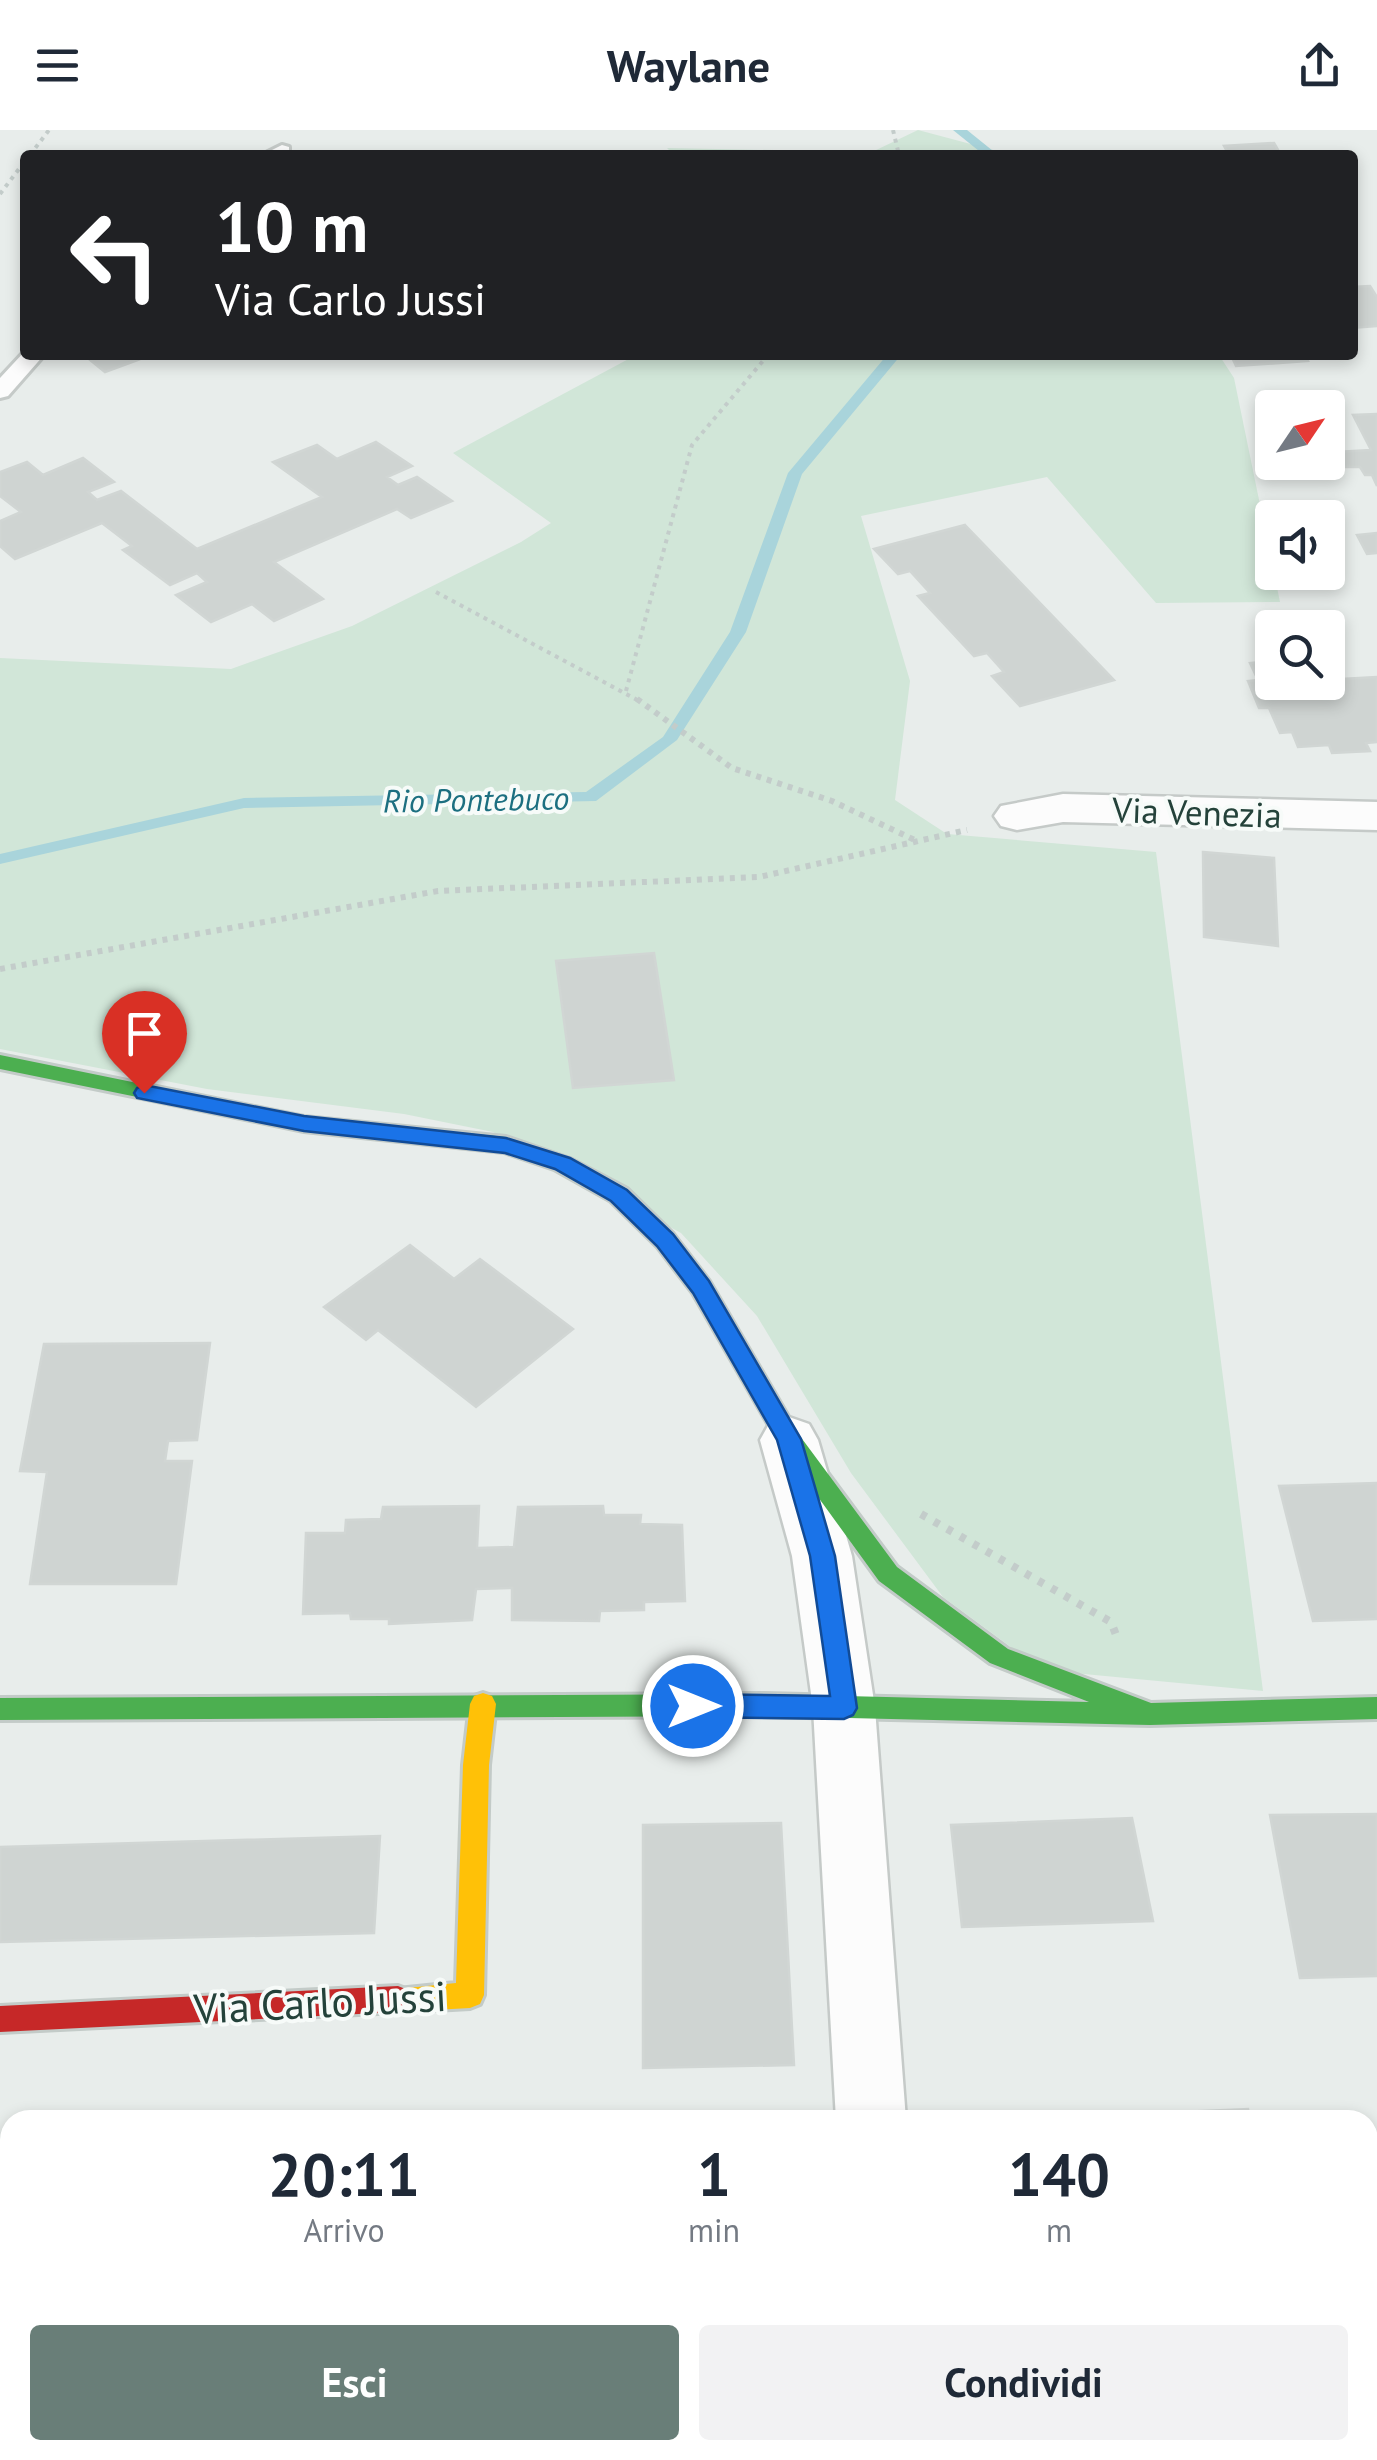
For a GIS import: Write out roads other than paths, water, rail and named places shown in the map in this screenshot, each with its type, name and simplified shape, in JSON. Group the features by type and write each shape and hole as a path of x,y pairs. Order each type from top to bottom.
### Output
{"street":[{"name":"Via Venezia","path":"1017,816 1064,808 1377,816"},
{"path":"0,1062 304,1124 506,1146 562,1164 619,1196 665,1240 701,1287 789,1439 888,1574 1000,1656 1150,1714"},
{"path":"789,1439 822,1556 844,1708 870,2110"},
{"path":"0,1709 482,1704 1150,1714 1377,1708"},
{"name":"Via Carlo Jussi","path":"0,2019 470,1994 476,1765 482,1704"}],"lane":[{"path":"0,391 28,360"}],"waterway":[{"name":"Rio Pontebuco","path":"959,130 985,150"},
{"name":"Rio Pontebuco","path":"0,859 244,803 590,797 669,740 738,632 795,473 890,360"}]}
